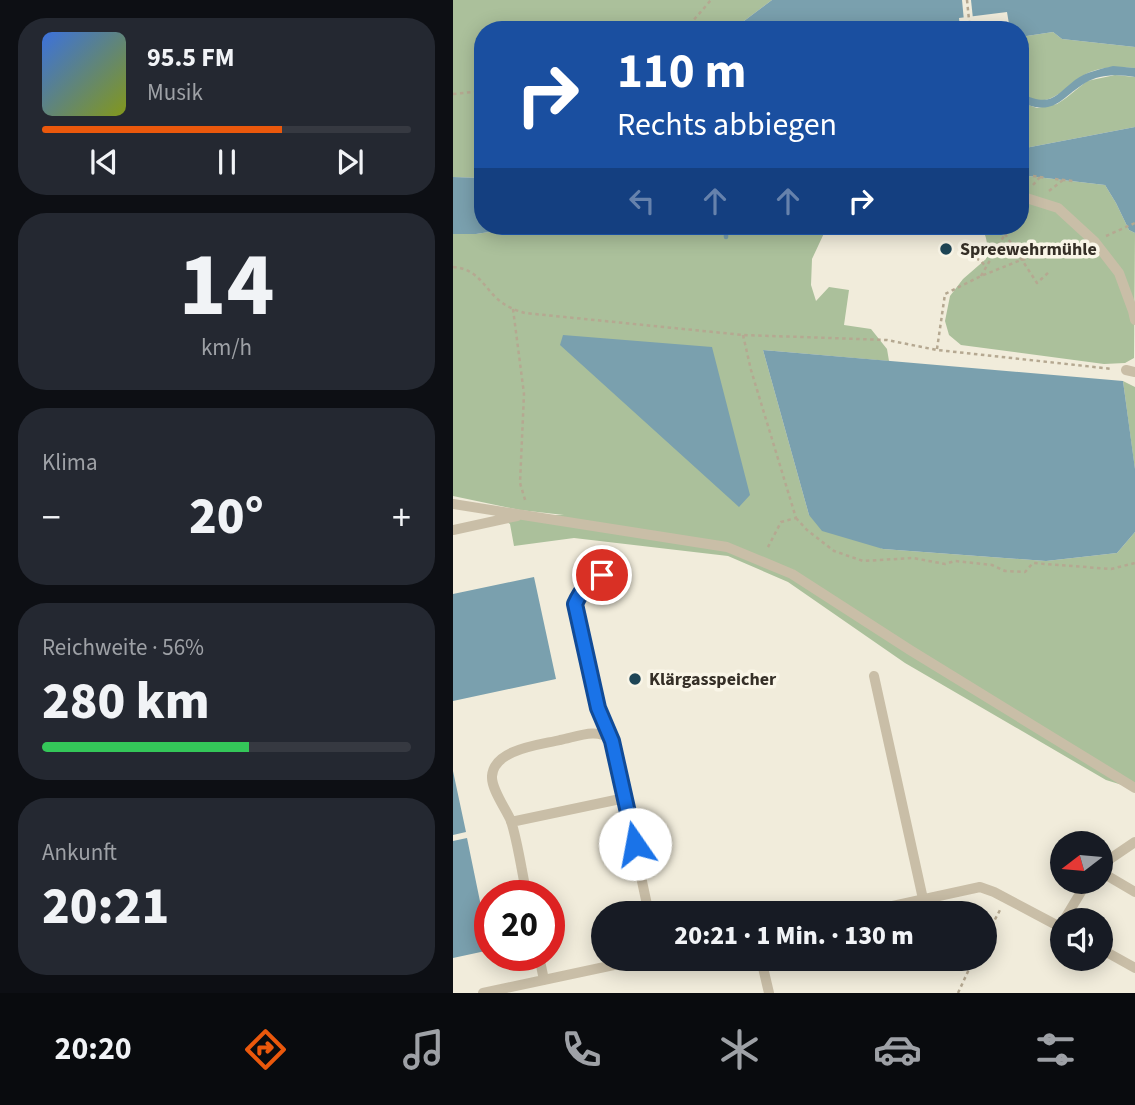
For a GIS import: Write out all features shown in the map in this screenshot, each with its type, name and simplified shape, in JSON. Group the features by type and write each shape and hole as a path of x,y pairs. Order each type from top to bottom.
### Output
{"lane":[{"path":"1029,199 1059,208 1095,242 1119,273 1135,320"},
{"path":"453,504 727,547 792,574 1135,788"},
{"path":"453,530 527,516"},
{"path":"602,575 592,579 575,604 598,708 612,741 646,901"},
{"path":"874,676 924,899"},
{"path":"524,880 511,822 494,785 492,775 499,761 517,750 592,733 606,735 612,741"},
{"path":"511,822 625,798"},
{"path":"1113,857 1135,842"},
{"path":"1113,879 1135,892"},
{"path":"915,901 980,887 1050,919"},
{"path":"1113,956 1135,968"},
{"path":"483,993 591,970"},
{"path":"542,971 544,980"},
{"path":"764,971 769,993"}],"path":[{"path":"693,21 711,0"},
{"path":"967,0 969,21"},
{"path":"453,93 474,92"},
{"path":"1033,176 1046,178"},
{"path":"1055,179 1073,181"},
{"path":"937,350 945,294 1021,260 1095,242 1135,223"},
{"path":"981,276 1004,235"},
{"path":"1006,235 1037,283 1050,271"},
{"path":"964,251 986,267"},
{"path":"453,267 463,268 484,283 505,306 525,313 743,335 887,340 937,350 1130,371"},
{"path":"513,309 524,394 520,483 527,516"},
{"path":"743,335 796,518 834,551 863,561 913,558 945,564 955,561 992,565 1005,571 1025,572 1033,563 1111,569 1135,563"},
{"path":"760,561 781,522 796,518"},
{"path":"997,916 1006,899"},
{"path":"958,993 968,971"}],"green space":[{"path":"453,0 772,0 744,21 474,21 474,178 453,177"},
{"path":"1053,32 1062,39 1135,47 1135,68 1112,67 1096,70 1050,98 1036,100 1029,98 1029,36"},
{"path":"1115,75 1135,77 1135,127 1029,147 1029,105 1037,108 1057,104 1087,81"},
{"path":"1029,176 1105,185 1129,230 1135,233 1134,358 1125,363 1104,364 961,345 949,335 945,321 950,296 963,279 986,259 985,235 1029,235"},
{"path":"453,234 823,235 812,259 811,285 816,301 829,287 849,290 844,325 871,329 887,349 889,361 763,350 809,515 883,549 1046,561 1117,553 1135,532 1135,789 1106,780 905,663 788,582 728,556 574,538 514,546 510,524 498,516 564,515 520,510 453,496"},
{"path":"1123,381 1135,387 1135,470"}],"water":[{"path":"772,0 1135,0 1135,47 1062,39 1053,32 1029,36 1029,21 1008,21 1007,12 959,18 959,21 744,21"},
{"path":"1113,66 1135,68 1135,77 1103,76 1085,83 1049,107 1029,105 1029,97 1045,100 1051,98 1075,80 1093,71"},
{"path":"1135,127 1135,233 1129,230 1105,185 1029,176 1029,147"},
{"path":"453,177 474,178 474,234 453,234"},
{"path":"563,335 712,347 750,495 739,507 560,345"},
{"path":"763,350 1123,381 1135,469 1135,532 1117,553 1046,561 883,549 822,531 809,515"},
{"path":"534,577 556,679 453,701 453,594"},
{"path":"453,771 466,832 453,835"},
{"path":"467,838 476,880 474,953 453,958 453,841"}],"pier":[{"path":"962,0 971,0 973,19 964,21"}],"place":[{"name":"Spreewehrmühle","path":"946,249"},
{"name":"Klärgasspeicher","path":"635,679"}],"route":[{"path":"602,575 592,579 575,604 598,708 612,741 635,844"}]}
